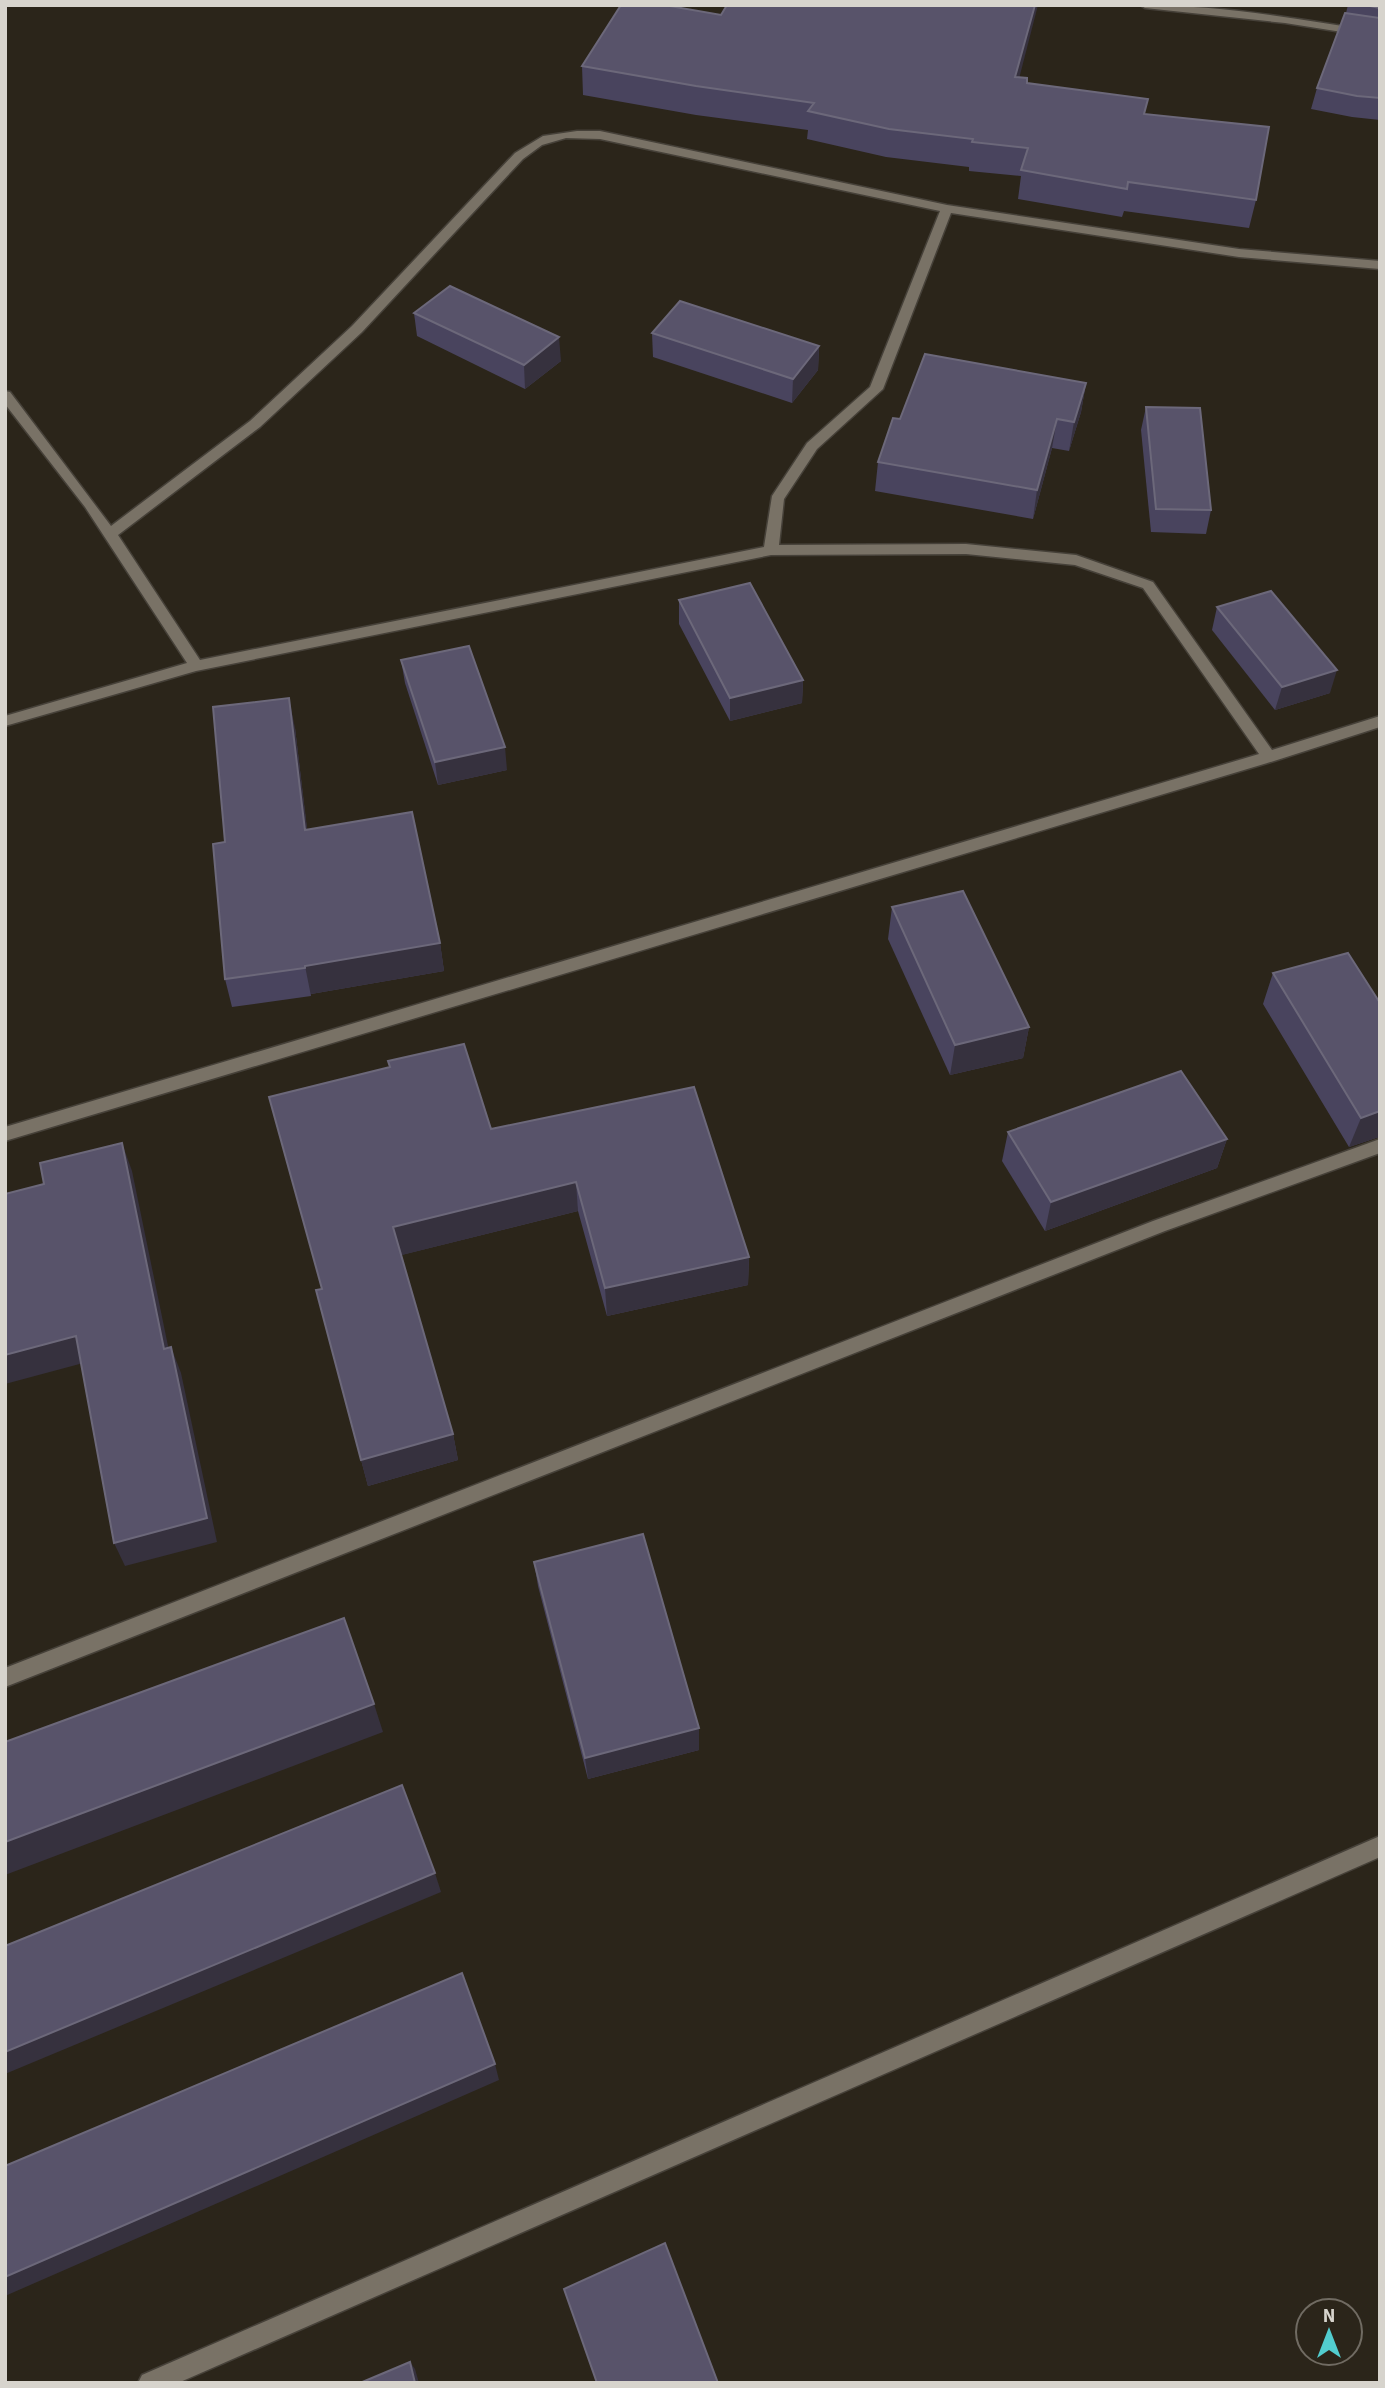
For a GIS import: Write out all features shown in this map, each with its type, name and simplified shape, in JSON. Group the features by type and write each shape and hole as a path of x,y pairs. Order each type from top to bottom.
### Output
{"street":[{"path":"1145,5 1286,20 1380,35"},
{"path":"110,534 255,424 286,396 357,330 535,141 549,136 600,135 947,209 1240,253 1380,265"},
{"path":"771,550 777,499 812,446 876,389 947,209"},
{"path":"5,395 83,493 196,666"},
{"path":"5,721 196,666 771,550 980,550 1076,560 1148,585 1269,757"},
{"path":"5,1134 1269,757 1380,720"},
{"path":"5,1678 1159,1226 1380,1146"},
{"path":"150,2383 1380,1846"}],"building":[{"path":"621,5 664,5 721,15 727,5 1035,5 1015,77 1027,78 1027,83 1148,99 1144,114 1269,127 1256,200 1128,182 1127,189 1021,170 1028,148 889,129 808,111 814,103 582,66"},
{"path":"1345,13 1380,18 1380,98 1317,88"},
{"path":"450,286 559,337 524,365 414,313"},
{"path":"680,301 819,346 793,379 652,333"},
{"path":"925,354 1086,383 1074,422 1057,419 1037,490 878,462 893,418 900,419"},
{"path":"1146,407 1200,408 1211,510 1156,509"},
{"path":"750,583 803,680 730,698 679,600"},
{"path":"1271,591 1337,670 1282,687 1217,607"},
{"path":"469,646 505,747 435,762 401,660"},
{"path":"289,698 305,830 412,812 440,943 305,968 225,979 213,844 225,842 213,707"},
{"path":"963,891 1029,1027 955,1045 892,907"},
{"path":"1348,953 1380,1003 1380,1111 1361,1118 1273,973"},
{"path":"464,1044 491,1129 694,1087 749,1257 605,1288 576,1182 393,1227 453,1434 361,1460 316,1290 322,1289 269,1097 390,1067 388,1061"},
{"path":"1181,1071 1227,1139 1051,1202 1008,1132"},
{"path":"122,1143 164,1349 171,1347 207,1518 114,1543 76,1336 5,1355 5,1194 44,1184 40,1163"},
{"path":"643,1534 699,1728 585,1758 534,1562"},
{"path":"344,1618 374,1704 5,1842 5,1742"},
{"path":"402,1785 435,1873 5,2052 5,1946"},
{"path":"462,1973 495,2064 5,2277 5,2166"},
{"path":"665,2243 718,2383 597,2383 564,2289"},
{"path":"410,2362 415,2383 360,2383"}]}
